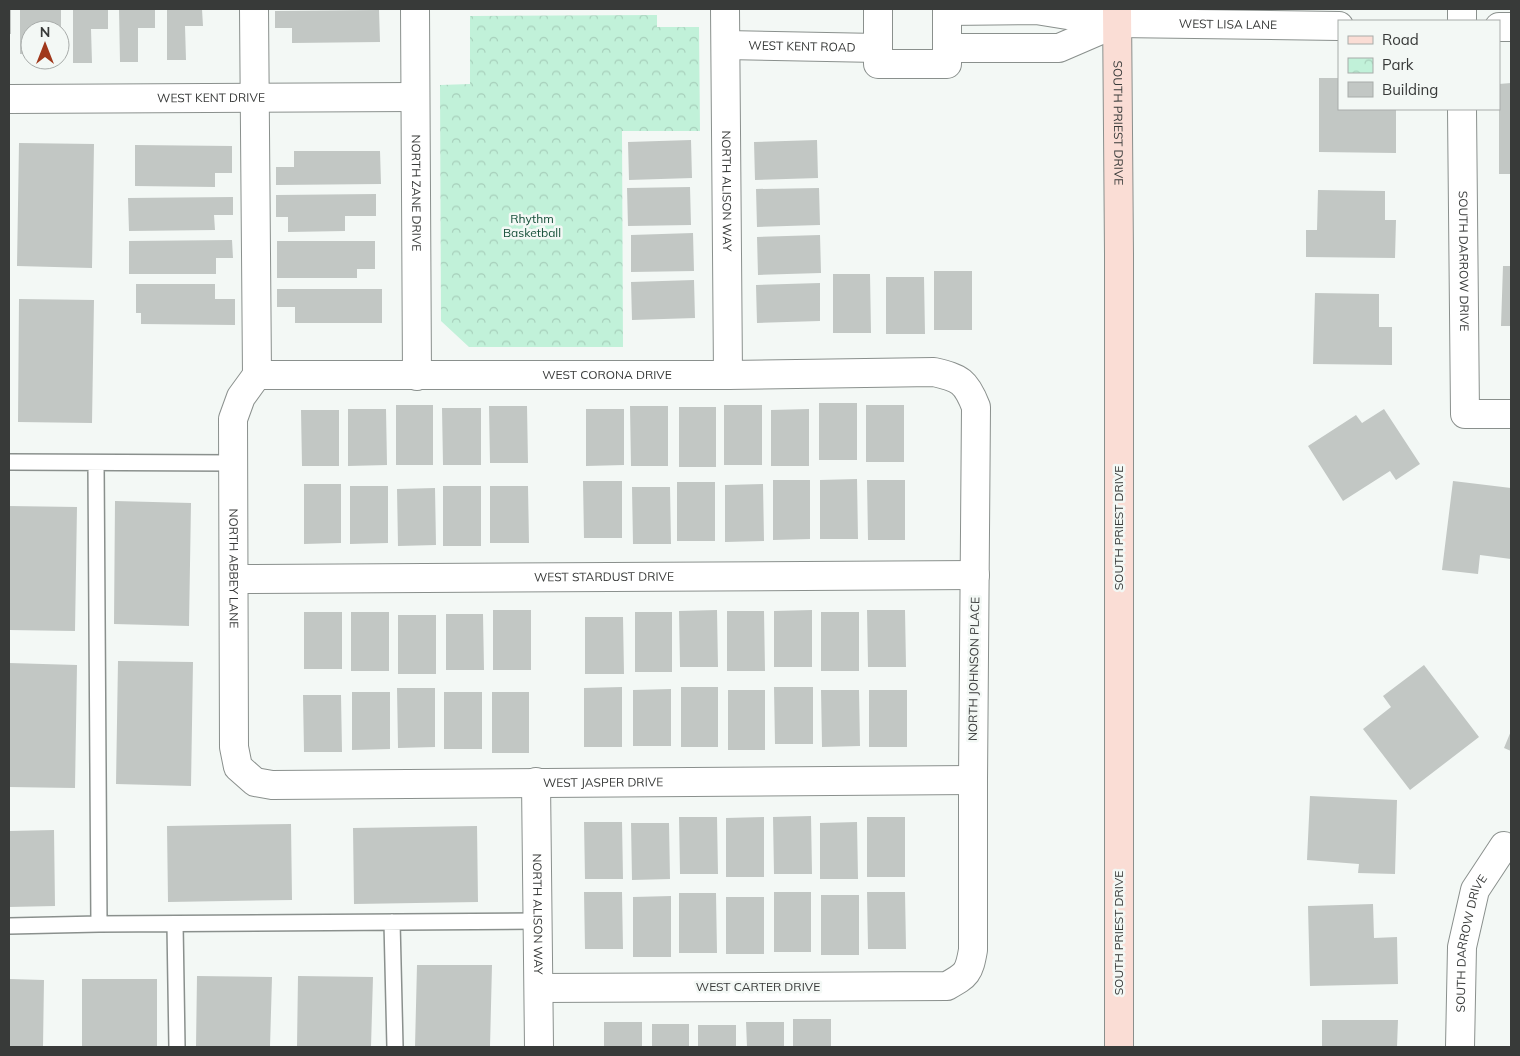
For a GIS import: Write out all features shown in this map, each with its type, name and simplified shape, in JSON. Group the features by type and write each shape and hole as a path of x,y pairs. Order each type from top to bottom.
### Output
{"main road":[{"name":"SOUTH PRIEST DRIVE","path":"1117,16 1119,254 1119,1047"}],"street":[{"path":"254,9 257,375"},
{"name":"NORTH ZANE DRIVE","path":"415,9 417,376"},
{"name":"NORTH ALISON WAY","path":"726,9 728,375"},
{"path":"878,9 878,64 947,64 947,10"},
{"name":"WEST LISA LANE","path":"947,10 1036,10 1117,16 1338,26"},
{"path":"947,48 1059,48 1117,16"},
{"name":"WEST KENT ROAD","path":"726,45 878,48"},
{"name":"WEST KENT DRIVE","path":"9,99 415,97"},
{"name":"SOUTH DARROW DRIVE","path":"1462,110 1465,414 1511,414"},
{"name":"WEST CORONA DRIVE","path":"257,375 728,375 934,372 956,377"},
{"name":"NORTH ABBEY LANE","path":"238,767 234,747 233,419 241,397 257,375"},
{"name":"NORTH JOHNSON PLACE","path":"956,377 970,390 976,407 973,950 970,968"},
{"name":"WEST STARDUST DRIVE","path":"234,579 975,576"},
{"name":"WEST JASPER DRIVE","path":"238,767 256,782 272,785 973,780"},
{"name":"NORTH ALISON WAY","path":"536,782 539,1047"},
{"name":"SOUTH DARROW DRIVE","path":"1460,1047 1462,947 1475,890 1504,846"},
{"name":"WEST CARTER DRIVE","path":"538,988 947,986 962,978 970,968"}],"lane":[{"path":"9,462 234,464"},
{"path":"96,463 99,924"},
{"path":"392,922 395,1047"},
{"path":"9,926 538,922"},
{"path":"175,924 177,1047"}],"green space":[{"name":"Rhythm Basketball","path":"657,15 657,27 699,27 700,131 622,131 623,347 469,347 441,321 440,85 470,84 470,16"}],"building":[{"path":"9,9 11,9 11,34 9,34"},
{"path":"20,9 61,9 61,20 20,20"},
{"path":"73,9 108,9 108,29 91,29 92,63 73,63"},
{"path":"119,9 155,9 155,28 138,28 138,62 120,62"},
{"path":"167,9 202,9 203,26 185,26 186,60 167,60"},
{"path":"379,10 380,42 292,43 292,28 275,28 275,11"},
{"path":"1319,78 1338,78 1338,110 1396,110 1396,153 1319,152"},
{"path":"1511,83 1511,174 1499,174 1500,84"},
{"path":"691,140 692,178 629,180 628,142"},
{"path":"817,140 818,178 755,180 754,142"},
{"path":"19,143 94,144 92,268 17,266"},
{"path":"135,145 232,146 232,173 215,173 215,187 135,186"},
{"path":"294,151 380,151 381,184 276,185 276,167 294,167"},
{"path":"690,187 691,225 628,226 627,188"},
{"path":"819,188 820,225 757,227 756,189"},
{"path":"1318,190 1385,191 1385,220 1396,220 1395,258 1306,257 1306,230 1317,230"},
{"path":"376,194 376,216 345,216 345,231 288,232 288,217 276,217 276,195"},
{"path":"233,197 233,215 214,215 215,230 129,231 128,198"},
{"path":"693,233 694,271 631,272 631,235"},
{"path":"820,235 821,273 758,275 757,237"},
{"path":"232,240 233,258 216,258 216,274 129,274 129,241"},
{"path":"277,241 375,241 375,269 357,269 357,278 277,278"},
{"path":"1503,266 1511,266 1511,326 1501,326"},
{"path":"934,271 972,271 972,330 934,330"},
{"path":"833,274 870,274 871,333 833,333"},
{"path":"886,277 924,277 925,334 886,334"},
{"path":"694,280 695,318 632,320 631,282"},
{"path":"820,283 820,321 757,323 756,285"},
{"path":"136,284 215,284 215,299 235,299 235,325 141,324 141,313 136,313"},
{"path":"277,289 382,289 382,323 295,323 295,307 277,307"},
{"path":"1315,293 1379,294 1379,327 1392,327 1392,365 1313,364"},
{"path":"19,299 94,300 92,423 18,422"},
{"path":"819,403 857,403 857,460 819,460"},
{"path":"396,405 433,405 433,465 396,465"},
{"path":"724,405 762,405 762,465 724,465"},
{"path":"866,405 904,405 904,462 866,462"},
{"path":"489,406 527,406 528,463 490,463"},
{"path":"630,406 668,406 668,466 631,466"},
{"path":"679,407 716,407 716,467 679,467"},
{"path":"442,408 481,408 481,465 443,465"},
{"path":"348,409 386,409 387,465 348,466"},
{"path":"586,409 624,409 624,465 586,466"},
{"path":"809,409 809,466 771,466 771,410"},
{"path":"1384,409 1420,464 1396,480 1390,471 1343,501 1308,446 1356,415 1362,423"},
{"path":"301,410 339,410 339,466 302,466"},
{"path":"857,479 858,539 820,539 820,480"},
{"path":"773,480 810,480 810,539 773,540"},
{"path":"867,480 905,480 905,540 868,540"},
{"path":"583,481 622,481 622,538 584,538"},
{"path":"1453,481 1511,488 1511,559 1480,555 1478,574 1442,570"},
{"path":"677,482 715,482 715,541 677,541"},
{"path":"304,484 341,484 341,543 304,544"},
{"path":"763,484 764,541 725,542 725,485"},
{"path":"350,486 388,486 388,543 350,544"},
{"path":"443,486 481,486 481,546 443,546"},
{"path":"490,486 528,486 529,543 490,543"},
{"path":"632,487 670,487 671,544 633,544"},
{"path":"435,488 436,545 398,546 397,489"},
{"path":"115,501 191,503 189,626 114,624"},
{"path":"9,506 77,507 75,631 9,630"},
{"path":"493,610 531,610 531,670 493,670"},
{"path":"717,610 718,667 680,667 679,611"},
{"path":"812,610 812,667 774,667 774,611"},
{"path":"867,610 905,610 906,667 868,667"},
{"path":"727,611 764,611 765,671 727,671"},
{"path":"304,612 342,612 342,669 304,669"},
{"path":"351,612 389,612 389,671 351,671"},
{"path":"635,612 672,612 672,672 635,672"},
{"path":"821,612 859,612 859,671 821,671"},
{"path":"446,614 483,614 484,670 446,670"},
{"path":"398,615 436,615 436,674 398,674"},
{"path":"585,617 623,617 624,674 585,674"},
{"path":"118,661 193,662 191,786 116,784"},
{"path":"9,663 77,665 75,788 9,787"},
{"path":"1424,665 1479,737 1410,790 1363,729 1391,707 1383,696"},
{"path":"622,687 622,747 584,747 584,688"},
{"path":"681,687 718,687 718,747 681,747"},
{"path":"774,687 813,687 813,744 775,744"},
{"path":"397,688 435,688 435,747 398,748"},
{"path":"671,689 671,746 633,746 633,690"},
{"path":"728,690 765,690 765,750 728,750"},
{"path":"821,690 859,690 860,746 822,747"},
{"path":"869,690 907,690 907,747 869,747"},
{"path":"352,692 390,692 390,749 352,750"},
{"path":"444,692 482,692 482,749 444,749"},
{"path":"492,692 529,692 529,753 492,753"},
{"path":"303,695 341,695 342,752 304,752"},
{"path":"1511,731 1511,751 1504,748"},
{"path":"1310,796 1397,800 1395,874 1358,873 1359,864 1307,860"},
{"path":"811,816 812,874 774,874 773,817"},
{"path":"679,817 717,817 718,874 680,874"},
{"path":"764,817 764,877 726,877 726,818"},
{"path":"867,817 905,817 905,877 867,877"},
{"path":"584,822 622,822 623,879 585,879"},
{"path":"857,822 858,879 820,879 820,823"},
{"path":"631,823 669,823 670,879 632,880"},
{"path":"291,824 292,900 168,902 167,826"},
{"path":"477,826 478,902 354,904 353,828"},
{"path":"54,830 55,906 9,907 9,831"},
{"path":"584,892 622,892 623,949 585,949"},
{"path":"774,892 811,892 811,952 774,952"},
{"path":"867,892 905,892 906,949 868,949"},
{"path":"679,893 716,893 717,953 679,953"},
{"path":"821,895 859,895 859,955 821,955"},
{"path":"671,896 671,957 633,957 633,897"},
{"path":"726,897 764,897 764,954 726,954"},
{"path":"1373,904 1374,938 1397,937 1398,984 1310,986 1308,906"},
{"path":"417,965 492,965 490,1047 415,1047"},
{"path":"197,976 272,977 270,1047 196,1047"},
{"path":"298,976 373,977 371,1047 297,1047"},
{"path":"9,979 44,980 43,1047 9,1047"},
{"path":"82,979 157,979 157,1047 82,1047"},
{"path":"793,1019 831,1019 831,1047 793,1047"},
{"path":"1322,1020 1398,1020 1397,1047 1322,1047"},
{"path":"604,1022 642,1022 642,1047 604,1047"},
{"path":"746,1022 784,1022 784,1047 747,1047"},
{"path":"652,1024 689,1024 689,1047 652,1047"},
{"path":"698,1025 736,1025 736,1047 698,1047"}]}
